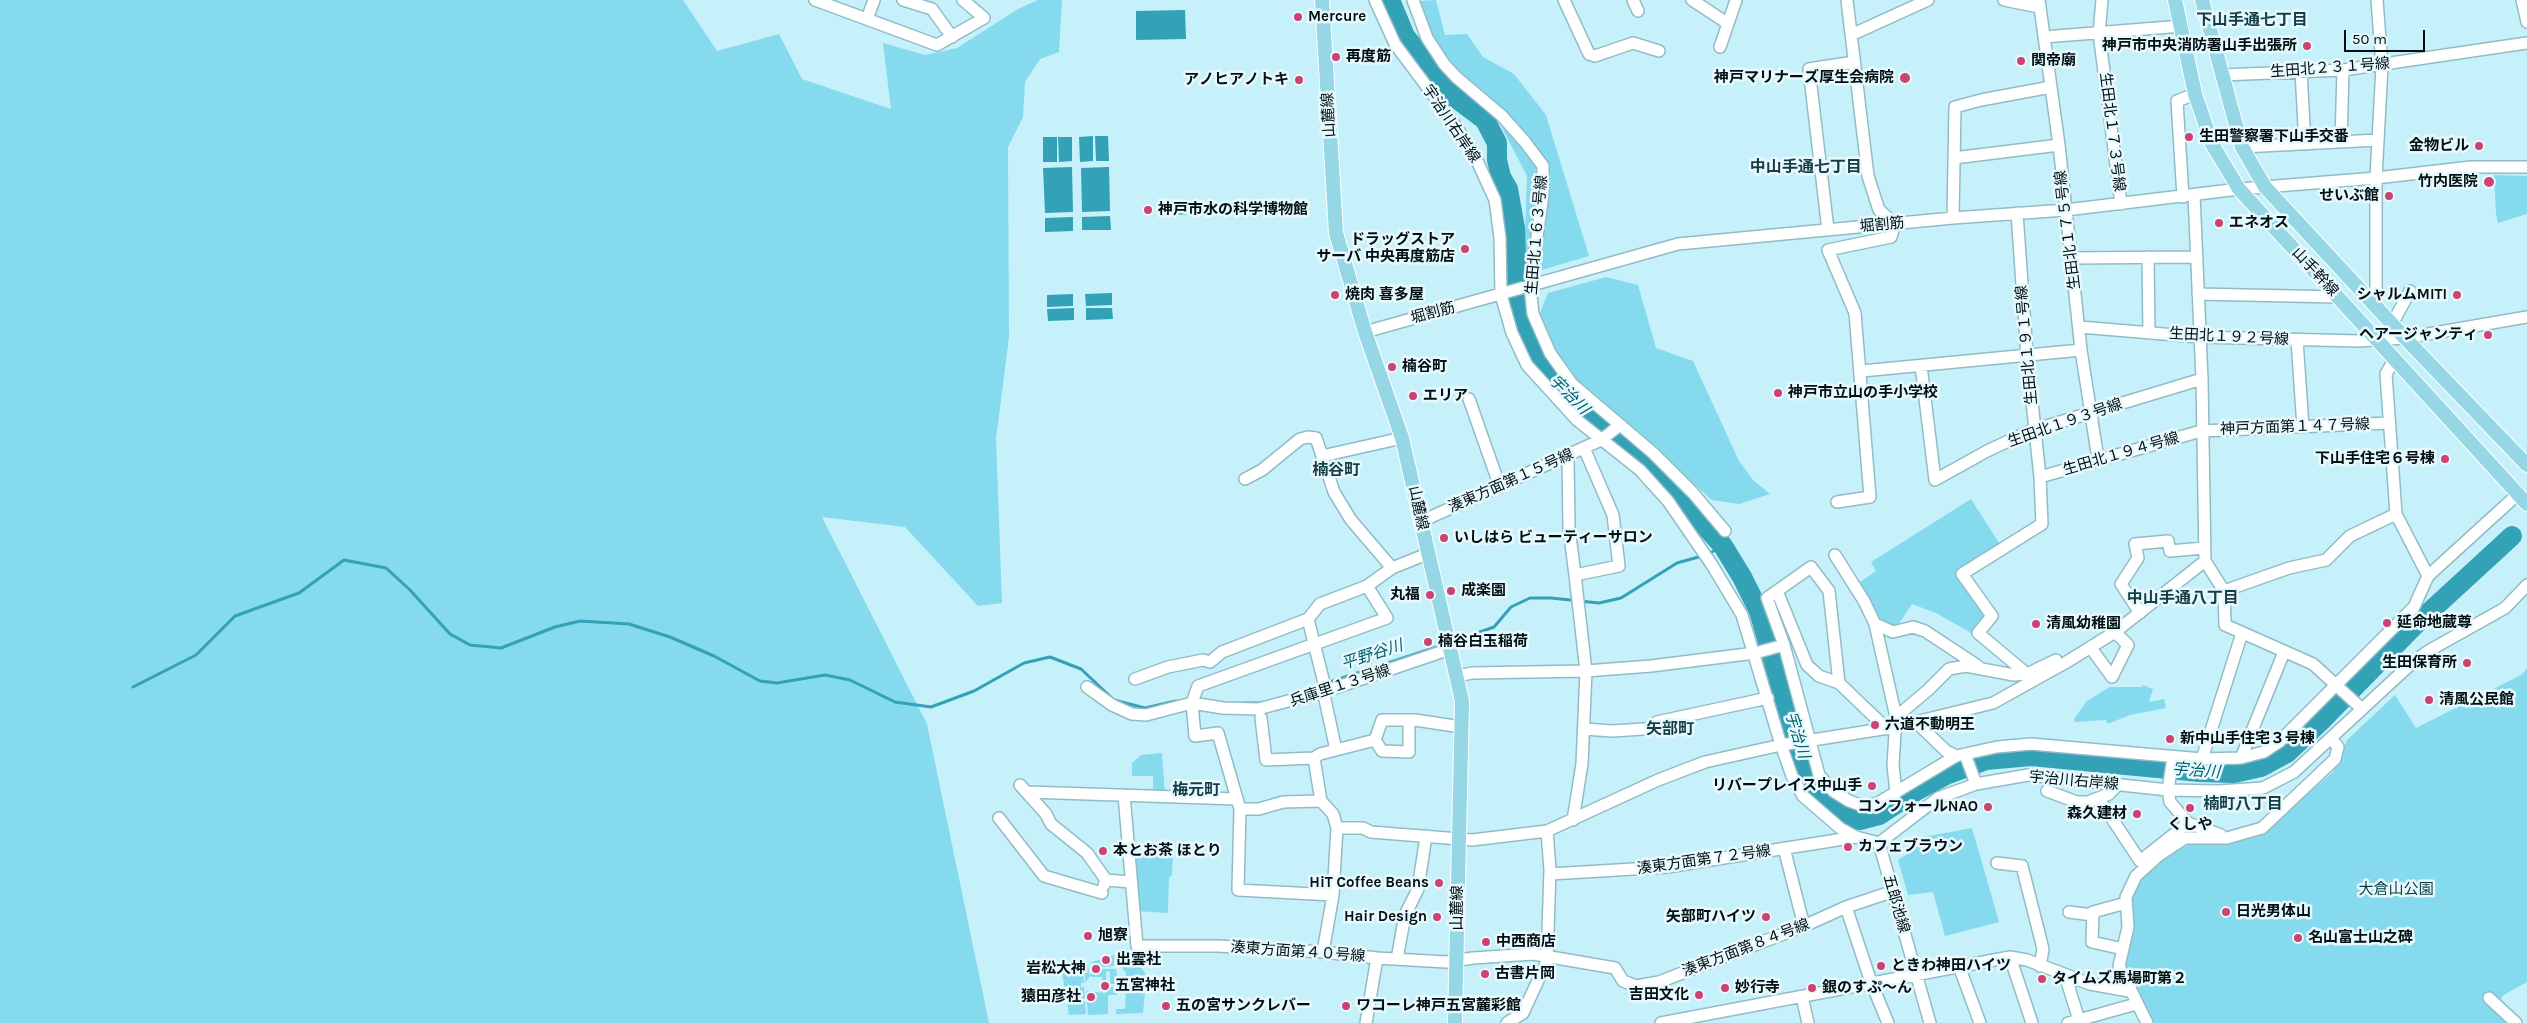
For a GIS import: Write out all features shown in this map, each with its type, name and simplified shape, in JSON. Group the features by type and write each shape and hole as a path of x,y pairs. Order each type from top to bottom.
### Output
{"main road":[{"name":"山麓線","path":"1322,0 1336,233 1365,332 1402,438 1462,701 1458,838 1458,961 1455,1023"},
{"name":"山手幹線","path":"2175,0 2195,94 2212,144 2239,189 2379,340 2522,499"},
{"name":"山手幹線","path":"2202,0 2242,147 2265,187 2405,338 2527,465"}],"street":[{"path":"815,0 937,45 984,18 963,0"},
{"path":"867,19 874,0"},
{"path":"903,0 932,9 952,37"},
{"name":"宇治川右岸線","path":"1375,0 1395,44 1451,119 1475,156 1495,200 1500,238 1501,295 1512,332 1527,365 1577,420 1640,470 1668,501 1712,565 1742,615 1755,654"},
{"name":"生田北１６３号線","path":"1413,0 1427,38 1444,64 1456,77 1502,116 1526,142 1542,166 1543,194 1530,287 1533,314 1550,353 1572,384 1653,453 1693,493 1725,531"},
{"path":"1564,0 1588,54 1596,56 1633,42 1659,51"},
{"path":"1633,0 1638,11"},
{"path":"1692,0 1727,23"},
{"path":"1720,47 1736,0"},
{"path":"1837,502 1870,497 1862,372 1855,313 1828,250 1891,237 1895,224 1879,210 1868,176 1847,0"},
{"path":"1851,35 1928,0"},
{"path":"2004,0 2039,3"},
{"name":"生田北１７３号線","path":"2102,0 2099,33 2121,204"},
{"path":"2376,306 2376,178 2382,66 2377,0"},
{"path":"2522,0 2527,22"},
{"name":"生田北１７５号線","path":"2039,3 2059,144 2081,350 2098,459"},
{"path":"2044,37 2182,26"},
{"name":"生田北２３１号線","path":"2222,75 2343,70 2382,66 2527,43"},
{"path":"1828,230 1809,69 1854,62"},
{"path":"2341,142 2343,70"},
{"path":"2301,71 2305,144"},
{"path":"1953,218 1955,107 1981,100 2051,87"},
{"path":"2195,94 2177,101 2196,257 2202,379 2201,431 2205,561 2224,591 2226,625 2313,664 2361,708"},
{"path":"2242,147 2378,140"},
{"path":"1954,158 2059,144"},
{"name":"堀割筋","path":"1365,332 1678,244 1953,218 2066,210 2239,189 2376,178 2471,167 2527,167"},
{"name":"生田北１９１号線","path":"2017,214 2027,355 2040,477 2042,524 1962,574 1992,616 1978,633 2027,674"},
{"path":"2148,257 2149,333"},
{"path":"2071,258 2196,257"},
{"path":"2392,324 2410,291"},
{"path":"2198,294 2338,297"},
{"name":"生田北１９２号線","path":"2080,327 2200,337 2379,340 2405,338 2527,317"},
{"path":"2297,340 2303,428"},
{"path":"1862,372 2081,350"},
{"path":"2395,358 2386,374 2396,514 2428,576"},
{"name":"生田北１９３号線","path":"1921,366 1935,480 1987,451 2030,431 2202,379"},
{"path":"1469,399 1500,487"},
{"name":"神戸方面第１４７号線","path":"2201,431 2389,424"},
{"name":"湊東方面第１５号線","path":"1422,521 1601,440 1619,425"},
{"name":"生田北１９４号線","path":"2040,477 2201,431"},
{"path":"1245,479 1262,470 1300,439 1316,438 1334,492 1351,520 1392,568"},
{"path":"1322,456 1402,438"},
{"path":"1574,575 1619,566 1613,515 1584,448"},
{"path":"1568,456 1569,528 1586,671 1582,764 1573,820"},
{"path":"1839,683 1829,591 1811,566 1767,598 1783,643 1806,741 1820,775 1832,791 1849,801 1863,806 1878,803 1962,756 2031,744 2173,759 2242,758 2264,752 2279,742 2338,686 2414,607 2428,576 2522,499"},
{"path":"2224,591 2289,568 2326,560 2350,536 2396,514"},
{"path":"2140,613 2121,584 2138,558 2135,544 2168,541 2170,551 2204,548"},
{"path":"1134,679 1168,667 1202,660 1210,662 1222,652 1308,620 1320,604 1367,586 1392,568 1427,554"},
{"path":"1835,555 1876,624 1892,724 1896,793"},
{"path":"1337,828 1363,828 1371,832 1472,840 1547,832 1658,780 1705,762 1785,744 1892,724 1916,722 1994,703 2091,648 2140,613 2205,561"},
{"name":"宇治川右岸線","path":"1879,844 1938,798 1973,779 2028,775 2168,790 2218,791 2263,788 2294,772 2412,662 2505,608 2527,585"},
{"path":"1333,895 1238,890 1238,804 1218,733 1195,736 1194,698 1198,686 1315,646 1387,618 1367,586"},
{"path":"1778,591 1807,665 1819,676 1839,683 1892,724"},
{"path":"1308,620 1323,676 1326,691 1324,695 1336,750"},
{"path":"1876,624 1893,632 1913,627 1925,631 1981,668"},
{"path":"2091,648 2112,678 2128,645 2114,632"},
{"path":"2202,759 2242,633"},
{"path":"1457,676 1472,673 1586,671 1755,654 1795,636"},
{"name":"兵庫里１３号線","path":"1087,687 1112,705 1132,714 1146,716 1194,698 1223,708 1258,709 1326,691 1450,649"},
{"path":"2242,758 2284,652"},
{"path":"1755,654 1768,698 1785,744 1792,776 1803,796 1840,828 1856,837 1879,844"},
{"path":"1892,724 1949,669 1966,666 2014,674 2027,674 2062,658 2065,664"},
{"path":"1584,729 1613,731 1657,728 1657,722 1768,698"},
{"path":"1261,718 1266,760 1314,758 1375,740"},
{"path":"1375,740 1382,720 1409,720 1462,727"},
{"path":"1375,740 1382,751 1409,752 1409,720"},
{"path":"1916,722 1946,751 1962,756 1973,779"},
{"path":"2147,1023 2129,990 2119,966 2128,927 2126,897 2136,876 2158,856 2185,838 2227,838 2262,828 2315,780 2335,759 2338,747 2331,738"},
{"path":"1314,758 1321,801 1333,814 1337,828 1333,895 1323,952"},
{"path":"2173,759 2168,790 2170,802 2188,823 2227,838"},
{"path":"2047,791 2077,802 2088,802 2099,799 2118,784"},
{"path":"1106,880 1087,853 1051,824 1024,788 1238,804 1260,809 1283,802 1321,801"},
{"path":"1106,880 1131,882 1124,795"},
{"path":"2099,799 2140,861 2188,823"},
{"path":"999,818 1044,876 1101,893 1106,880"},
{"path":"1507,1023 1523,1014 1530,1002 1547,958 1550,874 1547,832"},
{"path":"1397,959 1405,915 1418,889 1426,836"},
{"name":"湊東方面第７２号線","path":"1550,874 1667,867 1856,837"},
{"name":"五郎池線","path":"1879,844 1891,892 1930,1023"},
{"path":"1784,848 1804,926"},
{"path":"1997,863 2022,866 2043,950 2040,966"},
{"name":"湊東方面第４０号線","path":"1131,882 1137,946 1218,946 1323,952 1377,958 1458,961"},
{"name":"湊東方面第８４号線","path":"1458,961 1534,954 1547,958 1615,968 1623,981 1636,986 1659,982 1804,926 1846,907 1891,892"},
{"path":"2123,949 2092,942 2093,912 2126,903"},
{"path":"1846,907 1871,982 1888,1023"},
{"path":"2069,912 2093,915"},
{"path":"2010,957 2032,1023"},
{"path":"1660,1023 2010,957 2027,960 2090,984 2129,990"},
{"path":"1366,1023 1377,958"},
{"path":"1959,966 1980,1023"},
{"path":"2065,976 2074,1021 2136,1004"},
{"path":"1802,997 1808,1023"},
{"path":"2489,998 2516,1023"}],"green space":[{"path":"0,0 683,0 717,51 779,34 802,79 891,109 883,43 925,55 957,48 1018,9 1038,0 1062,0 1059,52 1040,59 1025,82 1023,117 1008,147 1009,337 996,439 1002,603 978,606 905,527 822,517 927,724 989,1023 0,1023"},
{"path":"1436,0 1445,35 1467,34 1483,57 1514,74 1546,115 1589,256 1542,270 1524,259 1527,176 1500,124 1441,59 1419,1"},
{"path":"2494,175 2527,176 2527,214 2498,223"},
{"path":"1606,277 1638,285 1656,348 1693,361 1739,461 1753,480 1770,494 1739,504 1712,500 1575,379 1557,356 1540,313 1548,293"},
{"path":"1971,499 2001,546 1958,574 1987,616 1973,634 1936,613 1912,604 1896,628 1881,623 1857,584 1876,571 1871,562"},
{"name":"大倉山公園","path":"2527,668 2527,982 2502,996 2501,1000 2494,998 2508,1023 2154,1023 2125,964 2131,926 2132,900 2138,883 2152,867 2170,854 2190,844 2226,845 2264,832 2333,772 2347,740 2395,695 2416,728 2523,674"},
{"path":"2143,685 2153,689 2149,702 2164,699 2166,708 2130,715 2110,723 2107,723 2106,720 2075,722 2074,719 2087,701 2110,687 2142,687"},
{"path":"1162,753 1165,794 1153,793 1153,776 1132,776 1132,763 1141,755"},
{"path":"1972,828 1999,922 1945,936 1933,892 1908,895 1898,860 1916,848 1924,837"},
{"path":"1173,854 1172,876 1169,877 1168,913 1136,911 1131,856"},
{"path":"1135,951 1139,956 1140,965 1146,975 1136,976 1126,983 1126,973 1121,967 1137,965"},
{"path":"1114,955 1114,966 1103,967 1099,963 1089,963"},
{"path":"1088,964 1089,974 1099,973 1103,969 1116,969 1118,984 1110,984 1110,971 1106,972 1106,983 1103,983 1102,977 1091,977 1091,975 1085,983 1085,965"},
{"path":"1083,966 1084,983 1081,983 1081,987 1084,987 1085,998 1080,1000 1085,1002 1086,1014 1069,1015 1062,972"},
{"path":"1146,980 1143,1013 1116,1014 1116,1009 1125,1009 1126,987 1135,981"},
{"path":"1106,987 1119,987 1117,995 1108,995 1108,1014 1088,1015 1087,1001 1089,1001 1089,998 1086,997 1086,991 1106,993"}],"shaded area":[{"path":"1185,10 1186,39 1136,40 1136,11"},
{"path":"1093,136 1093,161 1080,162 1079,137"},
{"path":"1095,136 1108,136 1109,161 1096,161"},
{"path":"1043,137 1057,137 1057,162 1043,162"},
{"path":"1058,137 1072,137 1072,161 1059,162"},
{"path":"1072,167 1073,212 1045,213 1043,168"},
{"path":"1109,167 1110,211 1082,212 1081,168"},
{"path":"1169,205 1191,205 1192,214 1169,215"},
{"path":"1110,216 1111,230 1082,230 1082,217"},
{"path":"1073,217 1073,231 1045,232 1045,218"},
{"path":"1112,293 1112,305 1086,306 1085,294"},
{"path":"1073,294 1073,306 1047,307 1047,295"},
{"path":"1074,308 1074,320 1048,321 1047,309"},
{"path":"1086,308 1112,308 1113,319 1086,320"}],"waterway":[{"name":"宇治川","path":"1390,0 1405,36 1453,96 1485,120 1497,143 1497,160 1501,177 1508,189 1515,228 1518,319 1531,349 1545,371 1573,401 1607,433 1666,482 1723,546 1742,577 1759,611 1799,750 1810,778 1827,803 1843,816 1860,820 1879,815 1916,791 1948,774 1986,760 2031,756 2200,772 2234,773 2261,767 2287,753 2413,627 2512,536"},
{"name":"平野谷川","path":"1708,554 1723,546"},
{"name":"平野谷川","path":"1452,642 1494,627 1511,607 1530,598 1551,598 1599,603 1621,598 1677,563 1702,556"},
{"path":"133,687 196,655 235,616 299,593 344,560 386,568 410,590 450,634 470,645 501,648 555,627 580,621 629,624 670,637 714,656 760,681 777,683 825,675 850,680 895,702 931,707 974,691 1024,663 1050,657 1081,669 1114,700 1145,708 1176,701"},
{"name":"平野谷川","path":"1290,695 1446,644"},
{"name":"平野谷川","path":"1244,703 1260,703"}],"place":[{"name":"Mercure","path":"1298,17"},
{"name":"神戸市中央消防署山手出張所","path":"2307,46"},
{"name":"再度筋","path":"1336,57"},
{"name":"関帝廟","path":"2021,61"},
{"name":"神戸マリナーズ厚生会病院","path":"1905,78"},
{"name":"アノヒアノトキ","path":"1299,80"},
{"name":"生田警察署下山手交番","path":"2189,137"},
{"name":"金物ビル","path":"2479,146"},
{"name":"竹内医院","path":"2489,182"},
{"name":"せいぶ館","path":"2389,196"},
{"name":"神戸市水の科学博物館","path":"1148,210"},
{"name":"エネオス","path":"2219,223"},
{"name":"ドラッグストア サーバ 中央再度筋店","path":"1465,249"},
{"name":"焼肉 喜多屋","path":"1335,295"},
{"name":"シャルムMITI","path":"2457,295"},
{"name":"ヘアージャンティ","path":"2488,335"},
{"name":"楠谷町","path":"1392,367"},
{"name":"神戸市立山の手小学校","path":"1778,393"},
{"name":"エリア","path":"1413,396"},
{"name":"下山手住宅６号棟","path":"2445,459"},
{"name":"いしはら ビューティーサロン","path":"1444,538"},
{"name":"成楽園","path":"1451,591"},
{"name":"丸福","path":"1430,595"},
{"name":"延命地蔵尊","path":"2387,623"},
{"name":"清風幼稚園","path":"2036,624"},
{"name":"楠谷白玉稲荷","path":"1428,642"},
{"name":"生田保育所","path":"2467,663"},
{"name":"清風公民館","path":"2429,700"},
{"name":"六道不動明王","path":"1875,725"},
{"name":"新中山手住宅３号棟","path":"2170,739"},
{"name":"リバープレイス中山手","path":"1872,786"},
{"name":"コンフォールNAO","path":"1988,807"},
{"name":"くしや","path":"2190,808"},
{"name":"森久建材","path":"2137,814"},
{"name":"カフェブラウン","path":"1848,847"},
{"name":"本とお茶 ほとり","path":"1103,851"},
{"name":"HiT Coffee Beans","path":"1439,883"},
{"name":"日光男体山","path":"2226,912"},
{"name":"Hair Design","path":"1437,917"},
{"name":"矢部町ハイツ","path":"1766,917"},
{"name":"旭寮","path":"1088,936"},
{"name":"名山富士山之碑","path":"2298,938"},
{"name":"中西商店","path":"1486,942"},
{"name":"出雲社","path":"1106,960"},
{"name":"ときわ神田ハイツ","path":"1881,966"},
{"name":"岩松大神","path":"1096,969"},
{"name":"古書片岡","path":"1485,974"},
{"name":"タイムズ馬場町第２","path":"2042,979"},
{"name":"五宮神社","path":"1105,986"},
{"name":"妙行寺","path":"1725,988"},
{"name":"銀のすぷ〜ん","path":"1812,988"},
{"name":"吉田文化","path":"1699,995"},
{"name":"猿田彦社","path":"1091,997"},
{"name":"五の宮サンクレバー","path":"1166,1006"},
{"name":"ワコーレ神戸五宮麓彩館","path":"1346,1006"}],"district":[{"name":"下山手通七丁目","path":"2252,20"},
{"name":"中山手通七丁目","path":"1806,167"},
{"name":"楠谷町","path":"1336,470"},
{"name":"中山手通八丁目","path":"2183,598"},
{"name":"矢部町","path":"1670,729"},
{"name":"梅元町","path":"1196,790"},
{"name":"楠町八丁目","path":"2243,804"}]}
